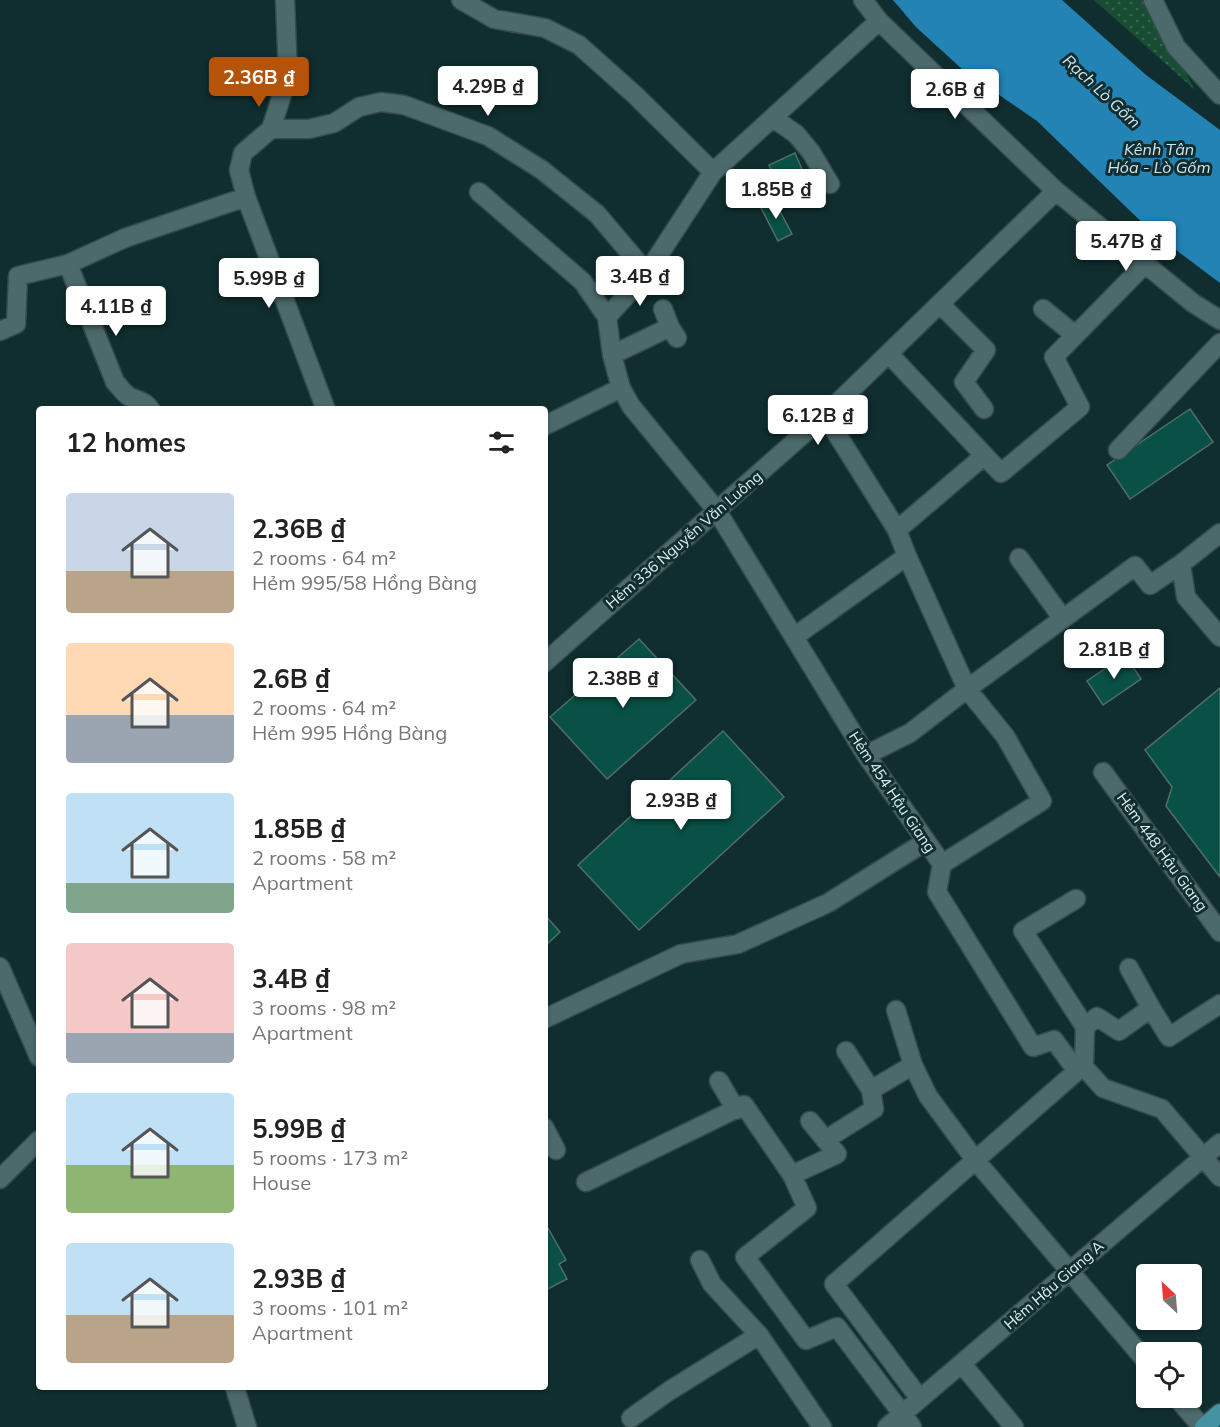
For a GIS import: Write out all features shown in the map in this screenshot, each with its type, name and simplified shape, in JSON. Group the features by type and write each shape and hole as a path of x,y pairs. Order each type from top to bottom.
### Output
{"main road":[{"path":"1203,1427 1220,1413"}],"street":[{"path":"285,0 288,76 271,129 243,153 239,170 246,197 324,406"},
{"path":"461,0 494,19 544,28 579,45 635,95 713,171"},
{"path":"863,0 879,21 1056,191 1193,303 1220,320"},
{"path":"1153,0 1176,46 1220,95"},
{"path":"479,192 583,282 607,317 647,273 713,171 879,21"},
{"path":"271,129 317,128 334,123 359,107 381,102 404,105 488,136 542,170 597,214 647,273"},
{"path":"772,118 796,134 830,183"},
{"name":"Hẻm 336 Nguyễn Văn Luông","path":"548,659 825,415 1056,191"},
{"path":"0,331 16,324 18,276 68,264 125,238 246,197"},
{"path":"68,264 115,382 124,393 141,400 148,406"},
{"path":"889,354 1001,473 1080,407 1054,357 1145,264"},
{"path":"940,304 986,350 964,382 984,409"},
{"path":"612,355 673,333 663,309"},
{"path":"1043,309 1076,335"},
{"name":"Hẻm 454 Hậu Giang","path":"607,317 612,355 621,388 631,406 717,511 866,755 942,864 937,892 1033,1047 1054,1040 1080,1069 1103,1088 1162,1108 1220,1177"},
{"path":"1118,450 1220,343"},
{"path":"548,424 621,388"},
{"path":"825,415 897,530 967,689 1005,736 1042,801 942,864"},
{"path":"897,530 984,456"},
{"path":"866,755 910,733 1135,566 1150,585 1181,564 1220,532"},
{"path":"794,637 907,556"},
{"path":"1019,558 1063,619"},
{"path":"1181,564 1186,597 1220,637"},
{"name":"Hẻm 448 Hậu Giang","path":"1103,772 1220,932"},
{"path":"548,1017 681,954 738,944 828,903 925,842"},
{"path":"920,1399 834,1284 1080,1069 1085,1027 1023,931 1076,898"},
{"path":"0,967 36,1050"},
{"path":"1130,968 1169,1037 1220,1004"},
{"path":"1085,1027 1097,1017 1119,1031 1151,1008"},
{"path":"896,1010 913,1065 928,1096 976,1161 1136,1349"},
{"path":"825,1140 874,1109 872,1090 846,1051"},
{"path":"872,1090 913,1065"},
{"path":"719,1081 736,1110"},
{"path":"586,1182 744,1105 792,1175 807,1208 745,1257 806,1340 837,1327 907,1421"},
{"path":"792,1175 837,1154 810,1121"},
{"path":"548,1135 556,1150"},
{"path":"0,1179 36,1143"},
{"name":"Hẻm Hậu Giang A","path":"887,1427 907,1421 920,1399 1220,1143"},
{"path":"700,1260 712,1284 759,1335 822,1427"},
{"path":"631,1418 669,1391 759,1335"},
{"path":"962,1364 1014,1427"},
{"path":"236,1390 247,1427"},
{"path":"1186,1408 1203,1427"}],"green space":[{"path":"1094,0 1146,0 1195,90"}],"water":[{"name":"Kênh Tân Hóa - Lò Gốm","path":"893,0 1062,0 1146,75 1220,130 1220,283 1152,232 1037,121 963,70 916,27"}],"building":[{"path":"795,153 808,183 782,194 769,165"},
{"path":"774,200 792,234 778,241 760,206"},
{"path":"1190,409 1213,442 1130,499 1107,465"},
{"path":"639,639 696,700 607,779 550,717"},
{"path":"1125,655 1141,679 1103,705 1087,681"},
{"path":"1220,688 1220,877 1166,806 1172,787 1145,750"},
{"path":"723,731 784,797 639,930 578,865"},
{"path":"548,918 560,932 548,943"},
{"path":"548,1228 566,1260 559,1264 567,1279 548,1289"}],"water label":[{"name":"Rạch Lò Gốm","path":"1102,91"}]}
